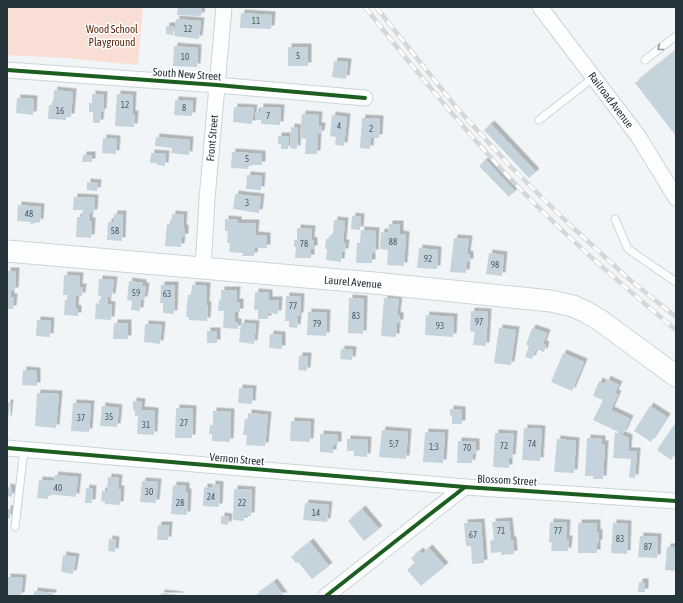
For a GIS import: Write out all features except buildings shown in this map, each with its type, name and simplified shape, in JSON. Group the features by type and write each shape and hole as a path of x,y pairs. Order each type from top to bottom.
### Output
{"main road":[{"name":"Laurel Avenue","path":"7,251 529,298 573,306 601,321 676,376"}],"street":[{"name":"Front Street","path":"203,269 207,199 224,7"},
{"name":"Railroad Avenue","path":"540,7 638,136 676,198"},
{"name":"South New Street","path":"7,70 217,85 365,98"},
{"name":"Vernon Street","path":"7,448 465,487"},
{"name":"Blossom Street","path":"326,596 465,487 676,501"}],"lane":[{"path":"645,60 676,36"},
{"path":"538,120 594,77"},
{"path":"615,219 628,249 676,282"},
{"path":"15,527 24,450"}],"green space":[{"name":"Wood School Playground","path":"7,7 143,7 138,65 67,58 7,55"}],"railway":[{"path":"365,7 450,112 524,193 587,254 676,330"},
{"path":"376,7 456,107 511,167 569,224 629,279 676,317"}],"cycle path":[{"path":"7,70 217,85 365,98"},
{"path":"7,448 465,487"},
{"path":"326,596 465,487 676,501"}]}
